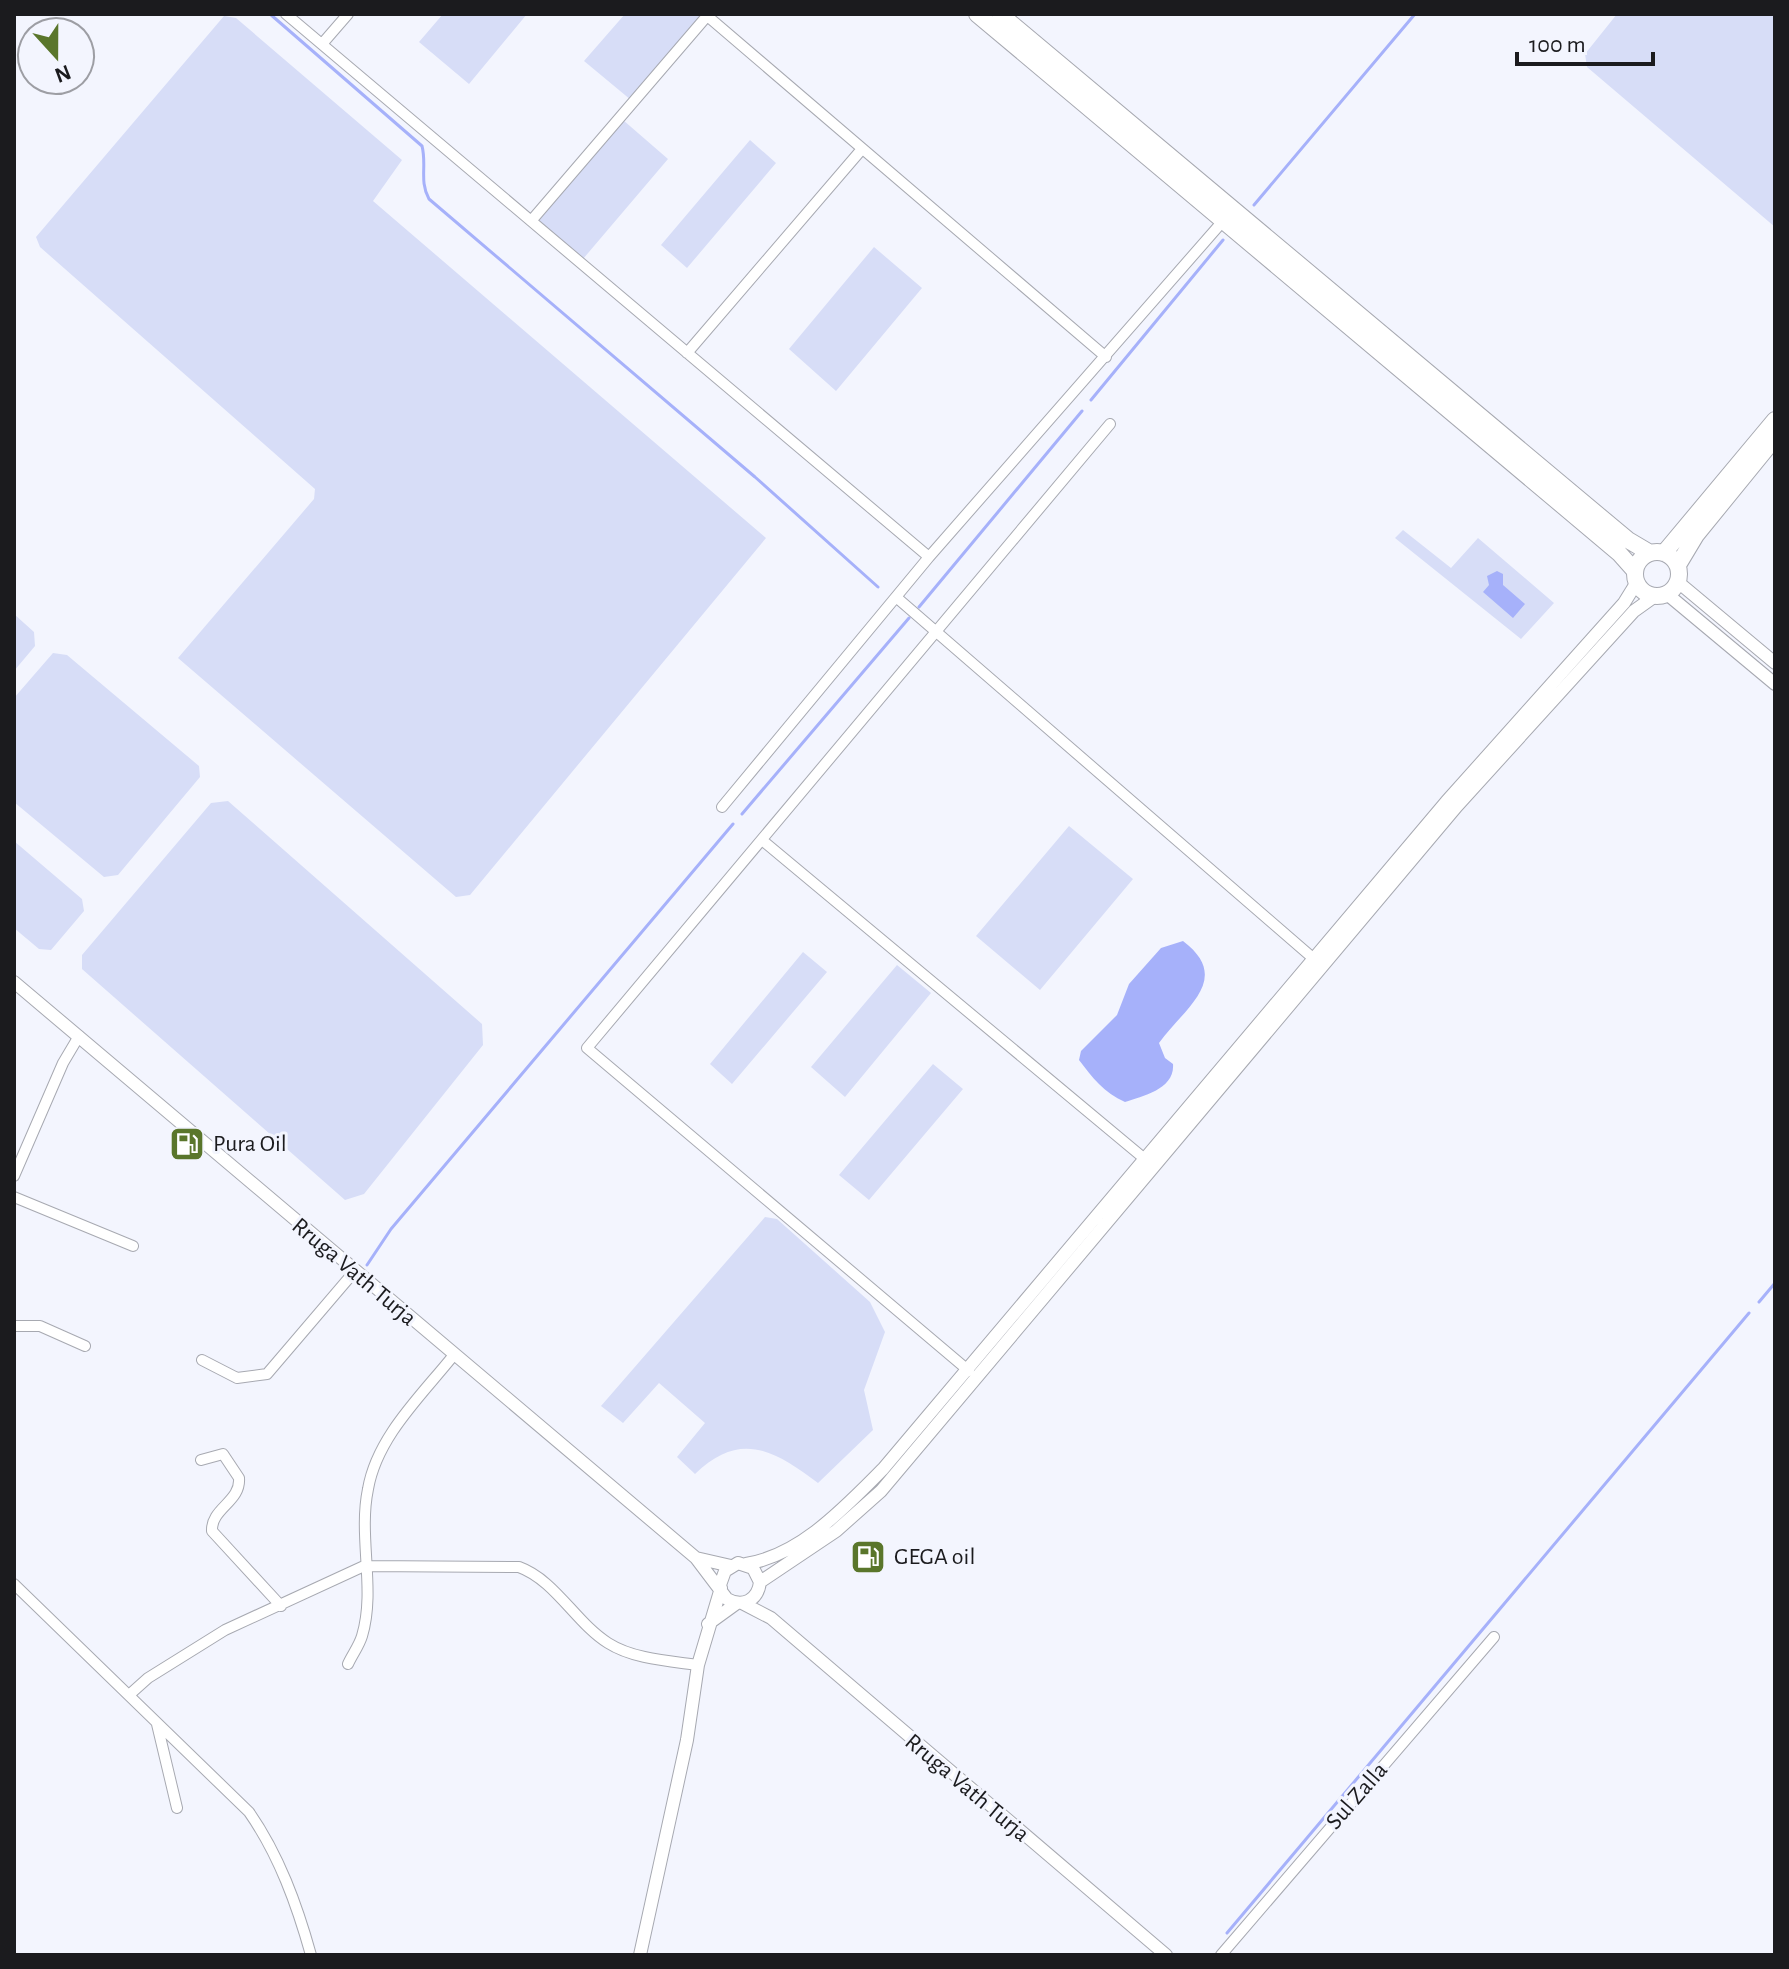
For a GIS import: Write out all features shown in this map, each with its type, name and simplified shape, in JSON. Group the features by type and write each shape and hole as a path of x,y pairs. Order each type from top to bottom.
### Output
{"main road":[{"path":"977,14 1619,553 1642,590 1670,584 1696,535 1775,438"},
{"path":"1000,14 1628,540 1657,553 1670,584"},
{"path":"1636,577 1639,561 1657,553 1775,420"}],"street":[{"path":"286,14 929,557"},
{"path":"322,44 348,14"},
{"path":"531,221 706,15 1106,357"},
{"path":"687,353 862,149"},
{"path":"722,807 929,557 1223,221"},
{"path":"969,1371 587,1048 1110,424"},
{"path":"746,1564 776,1556 830,1520 883,1469 1488,754 1624,603 1636,577"},
{"path":"1670,584 1775,663"},
{"path":"1670,584 1775,684"},
{"path":"708,1624 755,1596 760,1585 836,1531 881,1491 1457,806 1634,611 1670,584"},
{"path":"896,597 1314,959"},
{"path":"762,840 1146,1160"},
{"name":"Rruga Vath Turja","path":"14,982 453,1356 696,1558 727,1599 771,1618 1166,1955"},
{"path":"14,1176 63,1063 79,1036"},
{"path":"14,1197 133,1246"},
{"path":"202,1360 237,1378 267,1374 354,1272"},
{"path":"14,1326 40,1326 85,1346"},
{"path":"348,1664 362,1636 366,1605 367,1490 373,1471 394,1429 453,1356"},
{"path":"201,1460 223,1454 239,1478 236,1494 215,1516 212,1531 281,1606"},
{"name":"Rruga Vath Turja","path":"696,1558 731,1566 746,1564 753,1568 771,1618"},
{"path":"129,1695 185,1653 225,1630 364,1566 519,1567 535,1575 596,1634 616,1647 698,1665"},
{"path":"640,1955 687,1740 698,1665 725,1571 731,1566"},
{"path":"14,1584 219,1780 269,1840 311,1955"},
{"name":"Sul Zalla","path":"1221,1955 1494,1637"},
{"path":"157,1722 177,1808"}],"shaded area":[{"path":"443,14 527,14 469,84 419,42"},
{"path":"625,14 698,14 702,17 631,100 584,61"},
{"path":"1617,14 1775,14 1775,227 1587,67 1585,54"},
{"path":"224,16 236,18 402,160 373,201 766,538 470,895 456,897 178,658 314,499 315,489 40,247 36,237"},
{"path":"623,120 668,159 583,259 537,220"},
{"path":"750,140 776,163 687,268 661,245"},
{"path":"874,247 922,288 836,391 789,349"},
{"path":"1403,530 1451,568 1478,538 1554,603 1521,639 1395,538"},
{"path":"14,614 34,632 35,646 14,671"},
{"path":"53,653 67,655 199,766 200,777 118,875 104,877 14,802 14,698"},
{"path":"228,801 482,1024 483,1045 364,1194 345,1200 82,969 82,955 211,803"},
{"path":"1069,826 1133,879 1040,990 976,936"},
{"path":"14,841 82,899 84,911 51,950 39,949 14,928"},
{"path":"803,952 827,972 732,1084 710,1064"},
{"path":"897,965 931,993 845,1097 811,1067"},
{"path":"933,1064 963,1089 869,1200 839,1175"},
{"path":"765,1217 777,1219 870,1302 885,1332 864,1390 873,1430 818,1483 787,1461 757,1450 727,1452 711,1460 695,1474 677,1457 705,1423 659,1383 623,1423 601,1406"}],"water":[{"path":"1497,571 1503,574 1503,585 1525,604 1513,618 1483,592 1489,585 1487,576"},
{"path":"1183,941 1197,955 1204,968 1204,980 1200,993 1159,1043 1165,1058 1173,1064 1172,1073 1169,1080 1156,1090 1125,1102 1094,1078 1079,1060 1081,1051 1117,1015 1129,984 1161,948"}],"waterway":[{"path":"270,14 422,146 424,186 429,199 755,477 878,587"},
{"path":"1254,205 1415,14"},
{"path":"1091,400 1223,240"},
{"path":"919,607 1082,411"},
{"path":"742,814 909,618"},
{"path":"367,1265 391,1229 733,824"},
{"path":"1759,1302 1775,1283"},
{"path":"1227,1933 1749,1313"}],"place":[{"name":"Pura Oil","path":"187,1144"},
{"name":"GEGA oil","path":"868,1557"}]}
